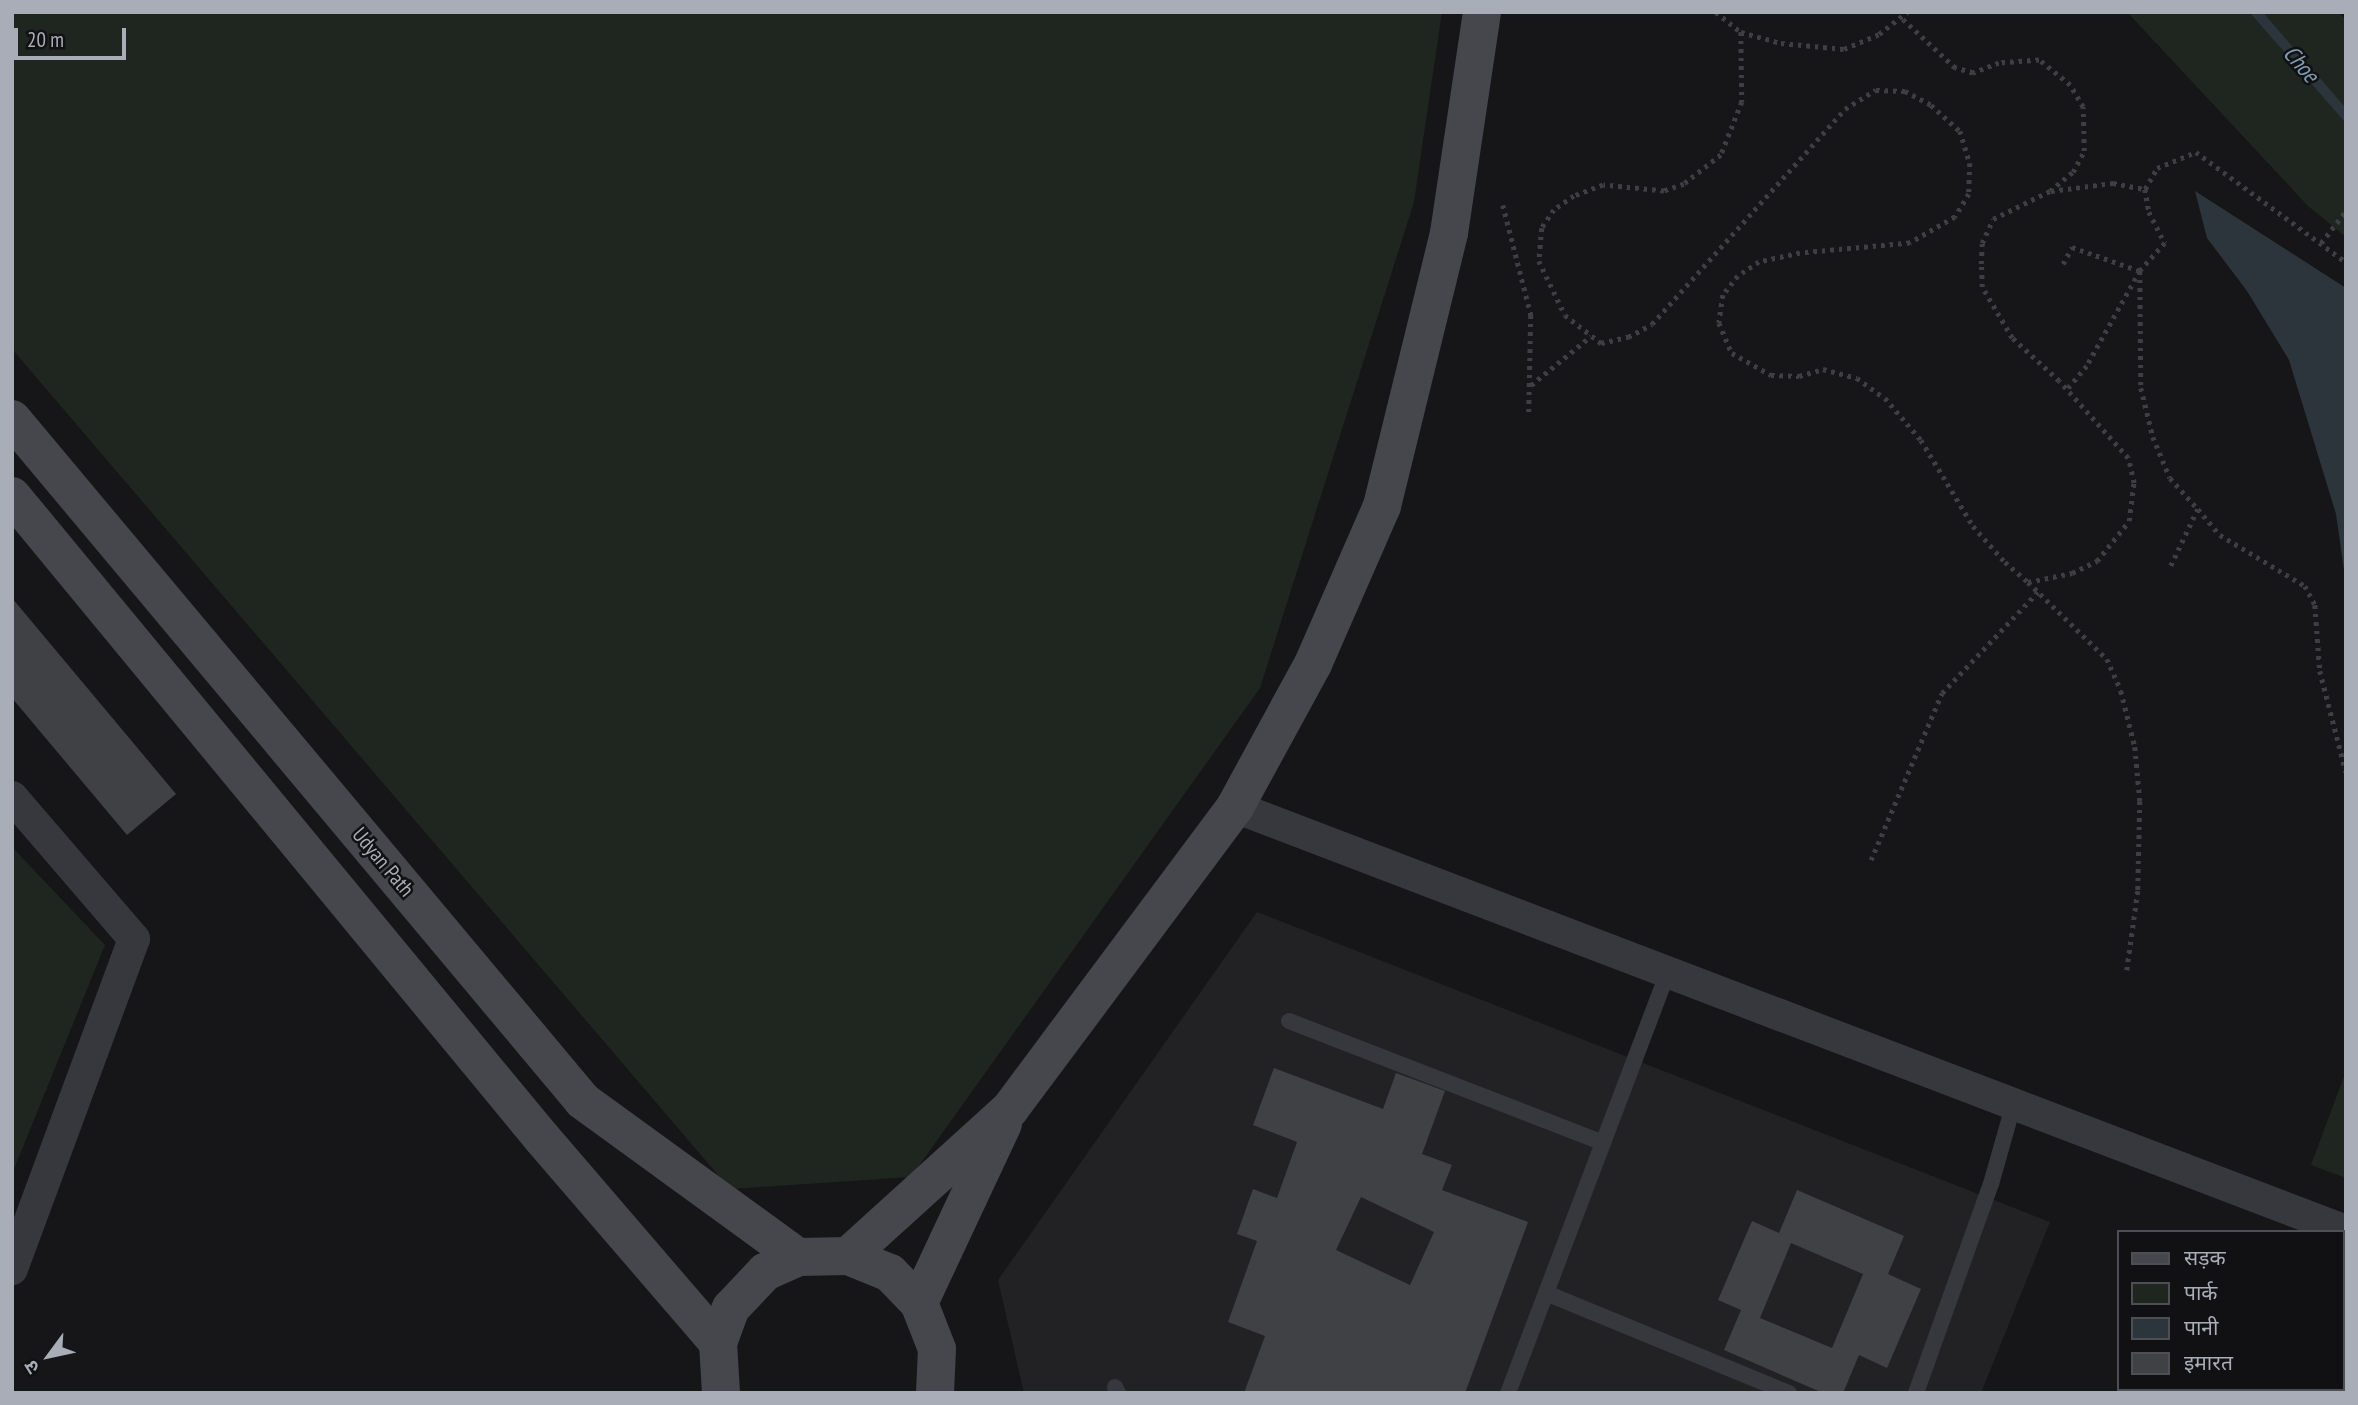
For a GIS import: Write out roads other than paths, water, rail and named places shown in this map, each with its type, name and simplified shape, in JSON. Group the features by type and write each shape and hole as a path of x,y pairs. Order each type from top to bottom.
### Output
{"main road":[{"path":"848,1256 1010,1109 1235,807 1313,664 1381,506 1449,233 1482,12"},
{"name":"Udyan Path","path":"12,419 583,1101 798,1257"},
{"path":"12,496 532,1126 718,1343"},
{"path":"919,1303 1010,1109"},
{"path":"721,1393 718,1343 731,1308 765,1272 798,1257 848,1256 890,1273 919,1303 937,1349 935,1393"}],"street":[{"path":"12,797 134,939 24,1200 12,1269"},
{"path":"1235,807 1669,970 2013,1106 2343,1230"}],"lane":[{"path":"1508,1393 1669,970"},
{"path":"1289,1021 1603,1143"},
{"path":"1916,1393 1991,1184 2013,1106"},
{"path":"1546,1293 1789,1393"}],"water":[{"path":"2195,191 2346,288 2346,584 2336,514 2289,360 2247,291 2207,238"}],"waterway":[{"name":"Choe","path":"2256,12 2346,116"}]}
